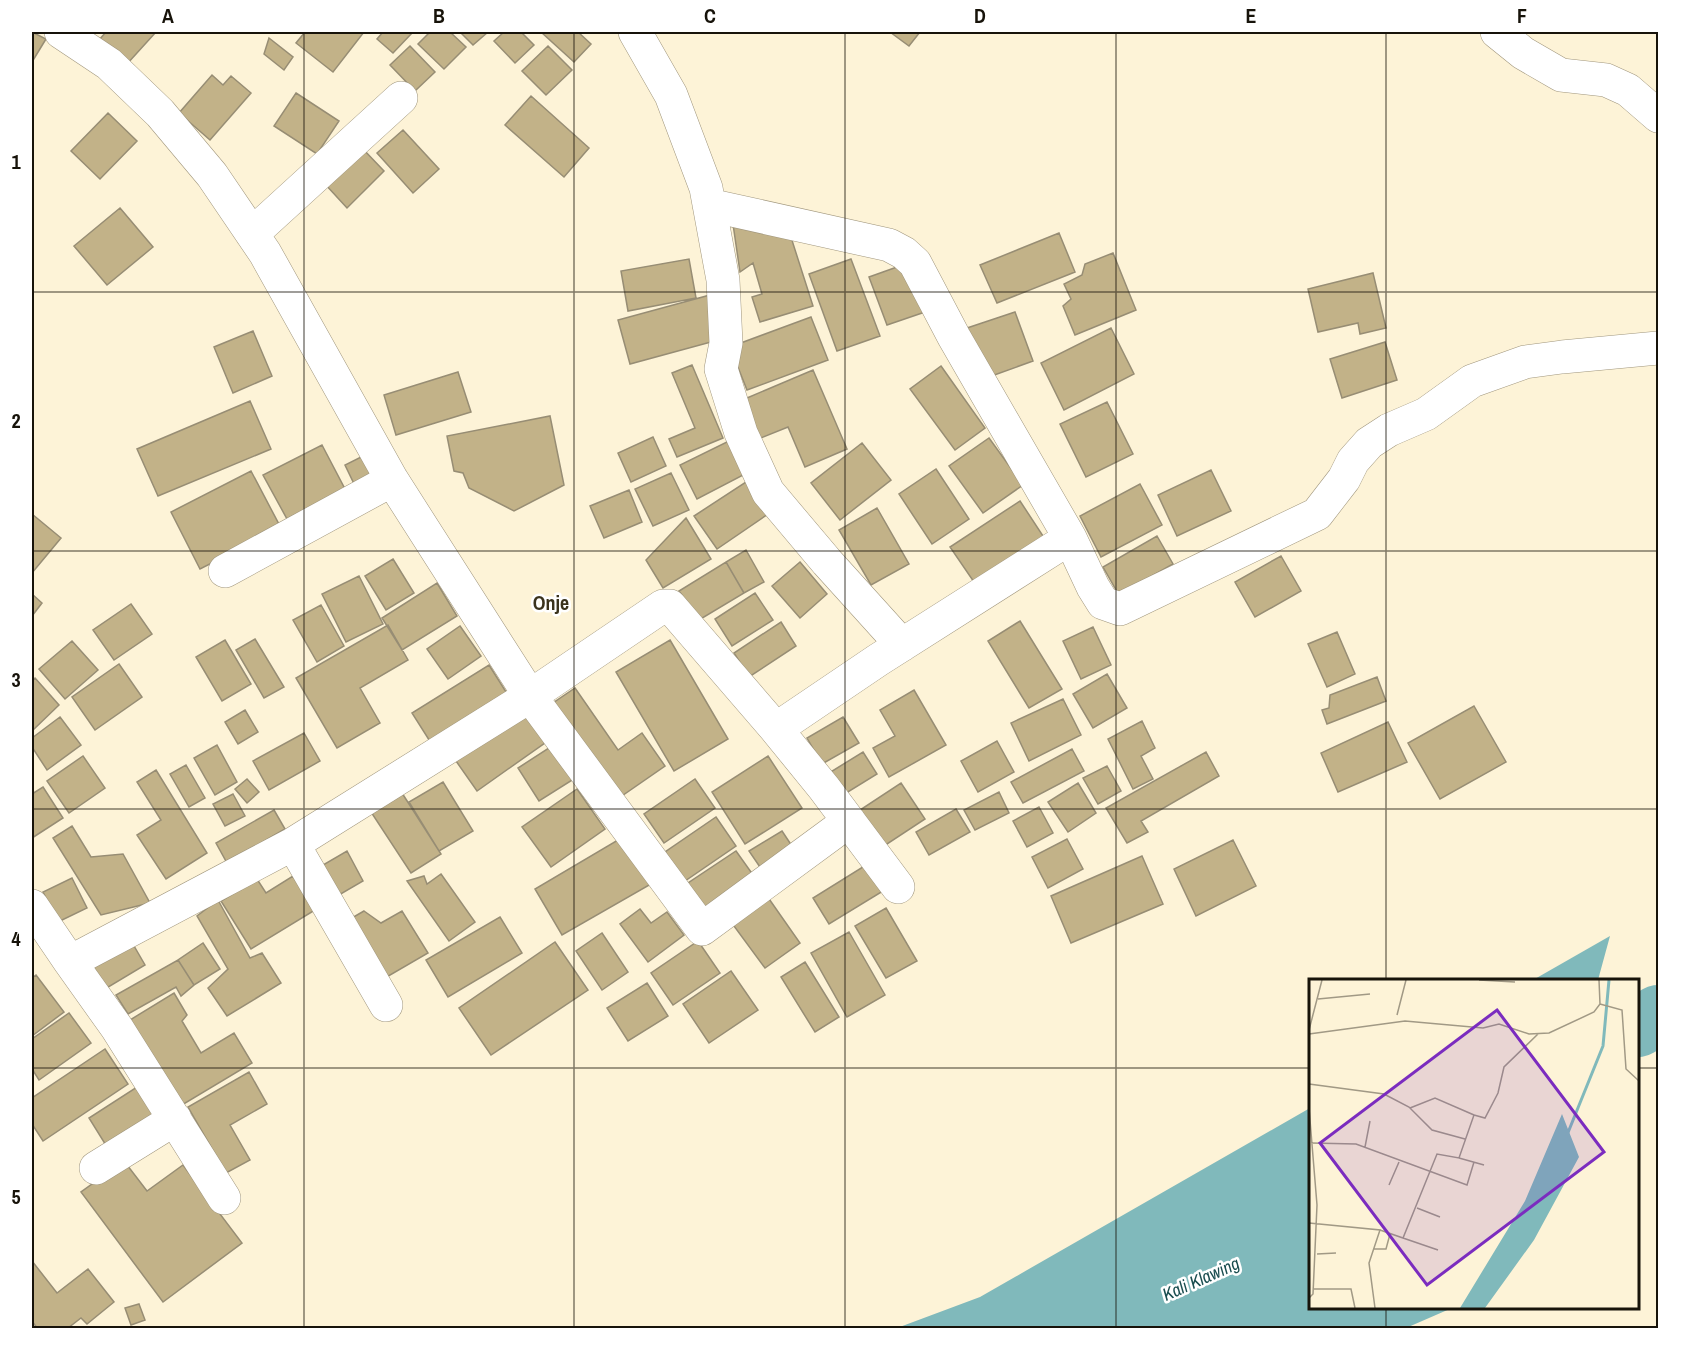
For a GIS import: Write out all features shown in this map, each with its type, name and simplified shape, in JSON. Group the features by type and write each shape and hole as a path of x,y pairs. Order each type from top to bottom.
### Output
{"street":[{"path":"61,32 109,64 160,113 212,175 265,253 392,480 476,608 530,696 702,928 849,822"},
{"path":"635,32 671,95 706,188 723,280 726,343 721,369 745,443 768,492 902,645"},
{"path":"1497,32 1523,53 1561,75 1606,80 1628,90 1659,116"},
{"path":"252,234 401,98"},
{"path":"709,205 890,245 908,256 915,263 954,337 1070,538 1103,603 1120,609 1317,514 1368,443 1389,430 1426,414 1472,381 1525,362 1659,348"},
{"path":"225,571 392,480"},
{"path":"776,729 1070,538"},
{"path":"70,962 293,844 530,696 663,606 670,606 776,729 898,887"},
{"path":"293,844 386,1005"},
{"path":"32,906 117,1028 224,1198"},
{"path":"96,1168 174,1119"}],"water":[{"path":"1610,936 1598,979 1535,979"},
{"path":"1309,1109 1309,1309 1450,1309 1406,1328 897,1328 980,1297"}],"building":[{"path":"32,32 46,39 32,62"},
{"path":"106,32 156,32 127,64 99,40"},
{"path":"305,32 364,32 333,72 296,43"},
{"path":"383,32 413,32 393,53 377,39"},
{"path":"430,32 450,32 466,47 444,69 418,44"},
{"path":"460,32 488,32 473,45"},
{"path":"504,32 521,32 534,45 515,63 494,41"},
{"path":"541,32 578,32 591,44 574,62"},
{"path":"890,32 920,32 909,46"},
{"path":"269,38 293,57 284,70 264,54"},
{"path":"410,46 435,72 415,91 390,65"},
{"path":"548,46 572,70 546,95 522,71"},
{"path":"212,75 223,85 231,76 251,93 210,140 179,113"},
{"path":"296,93 339,121 317,154 274,126"},
{"path":"531,96 589,148 564,177 505,125"},
{"path":"108,113 137,141 100,179 71,151"},
{"path":"403,130 439,169 413,193 377,153"},
{"path":"362,148 384,171 347,208 325,184"},
{"path":"120,208 153,247 107,285 74,246"},
{"path":"733,224 789,231 813,306 760,322 752,297 762,294 753,263 740,272"},
{"path":"1059,233 1075,272 997,303 980,265"},
{"path":"1113,253 1136,310 1075,335 1063,306 1071,299 1064,284 1082,275 1085,264"},
{"path":"689,259 696,298 628,311 621,271"},
{"path":"851,259 880,336 837,351 809,274"},
{"path":"911,262 928,311 887,325 869,277"},
{"path":"1373,273 1386,328 1360,334 1358,323 1318,332 1308,289"},
{"path":"710,295 722,339 630,364 618,320"},
{"path":"1015,312 1033,361 986,378 967,328"},
{"path":"811,317 828,360 747,390 730,347"},
{"path":"1111,328 1134,374 1064,410 1041,363"},
{"path":"253,331 272,376 233,393 214,347"},
{"path":"1385,342 1397,380 1342,398 1330,359"},
{"path":"692,365 723,438 677,457 669,439 695,428 672,373"},
{"path":"941,366 985,428 955,450 910,389"},
{"path":"813,370 847,449 805,467 788,427 756,440 740,401"},
{"path":"458,372 471,412 396,435 384,395"},
{"path":"250,401 271,449 158,496 137,449"},
{"path":"1107,402 1133,454 1086,477 1060,424"},
{"path":"550,416 564,485 514,511 469,488 463,473 454,471 447,436"},
{"path":"653,437 666,466 631,482 618,453"},
{"path":"989,438 1023,485 983,513 949,466"},
{"path":"733,439 749,472 697,499 680,465"},
{"path":"862,443 891,480 840,520 811,483"},
{"path":"322,445 345,489 287,519 263,475"},
{"path":"363,456 375,481 357,490 345,465"},
{"path":"936,469 969,519 932,544 899,494"},
{"path":"1211,470 1231,511 1177,536 1158,495"},
{"path":"251,471 281,528 200,569 171,512"},
{"path":"671,473 689,510 653,526 635,489"},
{"path":"749,480 771,512 717,549 694,516"},
{"path":"1140,484 1162,525 1101,557 1080,516"},
{"path":"629,490 642,522 604,538 590,506"},
{"path":"1020,501 1045,539 976,585 950,547"},
{"path":"877,508 909,564 871,585 839,530"},
{"path":"32,514 61,538 32,573"},
{"path":"686,518 711,559 663,588 646,560"},
{"path":"1157,536 1173,564 1119,595 1103,567"},
{"path":"746,550 764,582 744,593 726,562"},
{"path":"1281,556 1301,591 1255,617 1235,582"},
{"path":"393,559 414,593 386,610 365,576"},
{"path":"726,562 744,593 699,620 679,591"},
{"path":"800,562 827,594 800,618 772,586"},
{"path":"359,576 383,624 346,642 322,594"},
{"path":"437,583 457,616 402,650 382,618"},
{"path":"755,593 773,620 732,646 715,619"},
{"path":"32,594 42,603 32,616"},
{"path":"131,604 152,634 114,660 93,630"},
{"path":"321,605 344,646 317,662 293,620"},
{"path":"1020,621 1062,689 1029,708 988,641"},
{"path":"781,622 796,646 749,677 734,653"},
{"path":"388,625 408,660 360,688 380,723 337,748 296,678"},
{"path":"460,626 481,656 448,679 427,649"},
{"path":"1093,627 1111,665 1081,679 1063,641"},
{"path":"1337,632 1355,674 1327,687 1308,644"},
{"path":"255,639 284,687 264,698 236,650"},
{"path":"225,640 251,684 222,701 196,657"},
{"path":"670,640 728,739 674,771 616,672"},
{"path":"72,641 98,670 65,699 39,669"},
{"path":"119,664 142,697 95,730 72,697"},
{"path":"489,665 508,695 431,743 412,713"},
{"path":"1107,674 1127,708 1093,728 1073,694"},
{"path":"1377,677 1386,701 1327,724 1322,710 1329,708 1330,695"},
{"path":"35,678 59,705 32,731 32,681"},
{"path":"575,688 618,750 642,733 665,766 616,800 550,705"},
{"path":"914,690 946,745 889,777 873,748 895,736 880,710"},
{"path":"1063,699 1081,735 1029,761 1011,723"},
{"path":"1474,706 1506,762 1440,799 1408,743"},
{"path":"530,708 552,738 477,791 456,761"},
{"path":"245,710 258,732 238,744 225,722"},
{"path":"60,717 81,745 47,770 32,747 32,738"},
{"path":"843,717 859,743 822,764 807,738"},
{"path":"1142,721 1155,748 1141,756 1153,779 1133,789 1108,739"},
{"path":"1388,722 1407,762 1338,792 1321,753"},
{"path":"304,733 320,761 269,790 253,761"},
{"path":"997,741 1014,772 978,792 961,761"},
{"path":"555,744 577,777 539,801 518,768"},
{"path":"217,745 237,782 215,795 194,758"},
{"path":"1072,749 1084,771 1023,803 1011,782"},
{"path":"863,752 877,774 843,795 829,773"},
{"path":"1206,752 1219,776 1141,821 1148,832 1127,843 1106,808"},
{"path":"83,756 105,788 69,813 47,781"},
{"path":"768,756 802,808 745,844 712,792"},
{"path":"186,765 205,798 189,807 170,774"},
{"path":"1107,766 1121,791 1098,804 1083,778"},
{"path":"156,770 207,853 166,879 137,835 161,820 137,782"},
{"path":"247,779 259,792 247,803 235,789"},
{"path":"695,779 715,808 664,843 644,814"},
{"path":"443,782 473,831 439,851 409,802"},
{"path":"901,783 925,819 881,848 857,812"},
{"path":"1078,783 1096,813 1068,832 1048,802"},
{"path":"43,787 63,818 32,838 32,794"},
{"path":"577,789 605,829 551,867 522,827"},
{"path":"999,792 1009,813 975,830 964,810"},
{"path":"402,793 441,854 411,873 371,812"},
{"path":"233,794 245,816 225,826 213,804"},
{"path":"1039,807 1053,833 1027,847 1013,821"},
{"path":"956,809 970,832 929,855 916,832"},
{"path":"274,810 285,829 227,863 216,843"},
{"path":"716,817 736,846 685,881 665,852"},
{"path":"72,826 91,857 123,854 150,903 101,915 53,838"},
{"path":"782,831 794,849 762,870 749,851"},
{"path":"623,837 651,884 562,935 535,889"},
{"path":"1067,839 1083,869 1048,888 1032,857"},
{"path":"1233,840 1256,886 1196,916 1174,869"},
{"path":"347,851 363,881 339,895 323,865"},
{"path":"736,851 756,879 705,914 685,885"},
{"path":"1142,856 1163,904 1071,943 1051,896"},
{"path":"866,865 883,891 829,924 813,898"},
{"path":"441,874 475,922 449,941 407,881 424,876 427,884"},
{"path":"293,876 315,910 251,949 221,901 257,879 266,893"},
{"path":"72,878 87,908 58,922 43,892"},
{"path":"767,896 800,943 765,968 731,922"},
{"path":"218,900 250,958 262,953 281,983 227,1016 208,988 228,969 197,916"},
{"path":"886,908 917,961 886,978 855,926"},
{"path":"640,909 651,923 667,912 684,935 648,962 620,924"},
{"path":"364,911 381,923 402,911 428,953 385,978 350,919"},
{"path":"500,917 522,953 448,997 426,960"},
{"path":"849,932 885,995 847,1017 811,953"},
{"path":"602,933 628,972 602,990 576,951"},
{"path":"130,939 145,965 100,992 85,966"},
{"path":"698,941 720,973 673,1005 651,973"},
{"path":"555,942 588,990 491,1055 459,1008"},
{"path":"203,943 220,969 194,985 178,960"},
{"path":"178,960 194,985 181,996 176,987 128,1014 116,995"},
{"path":"805,962 839,1017 815,1032 781,977"},
{"path":"731,971 758,1010 709,1043 683,1004"},
{"path":"36,975 64,1012 32,1036 32,978"},
{"path":"647,983 668,1016 628,1041 607,1008"},
{"path":"174,993 187,1015 182,1021 201,1053 234,1033 252,1063 182,1105 130,1020"},
{"path":"69,1013 91,1043 39,1080 32,1069 32,1039"},
{"path":"105,1049 128,1084 43,1141 32,1124 32,1098"},
{"path":"249,1072 267,1104 230,1125 250,1160 226,1173 188,1107"},
{"path":"137,1087 156,1115 107,1147 89,1118"},
{"path":"124,1161 147,1191 183,1165 242,1243 163,1302 81,1192"},
{"path":"32,1261 57,1293 88,1269 114,1302 87,1324 81,1318 68,1328 37,1328 32,1321"},
{"path":"139,1304 145,1320 131,1325 125,1308"}],"waterway":[{"name":"Kali Klawing","path":"1639,1026 1658,1015"}],"district":[{"name":"Onje","path":"551,603"}]}
